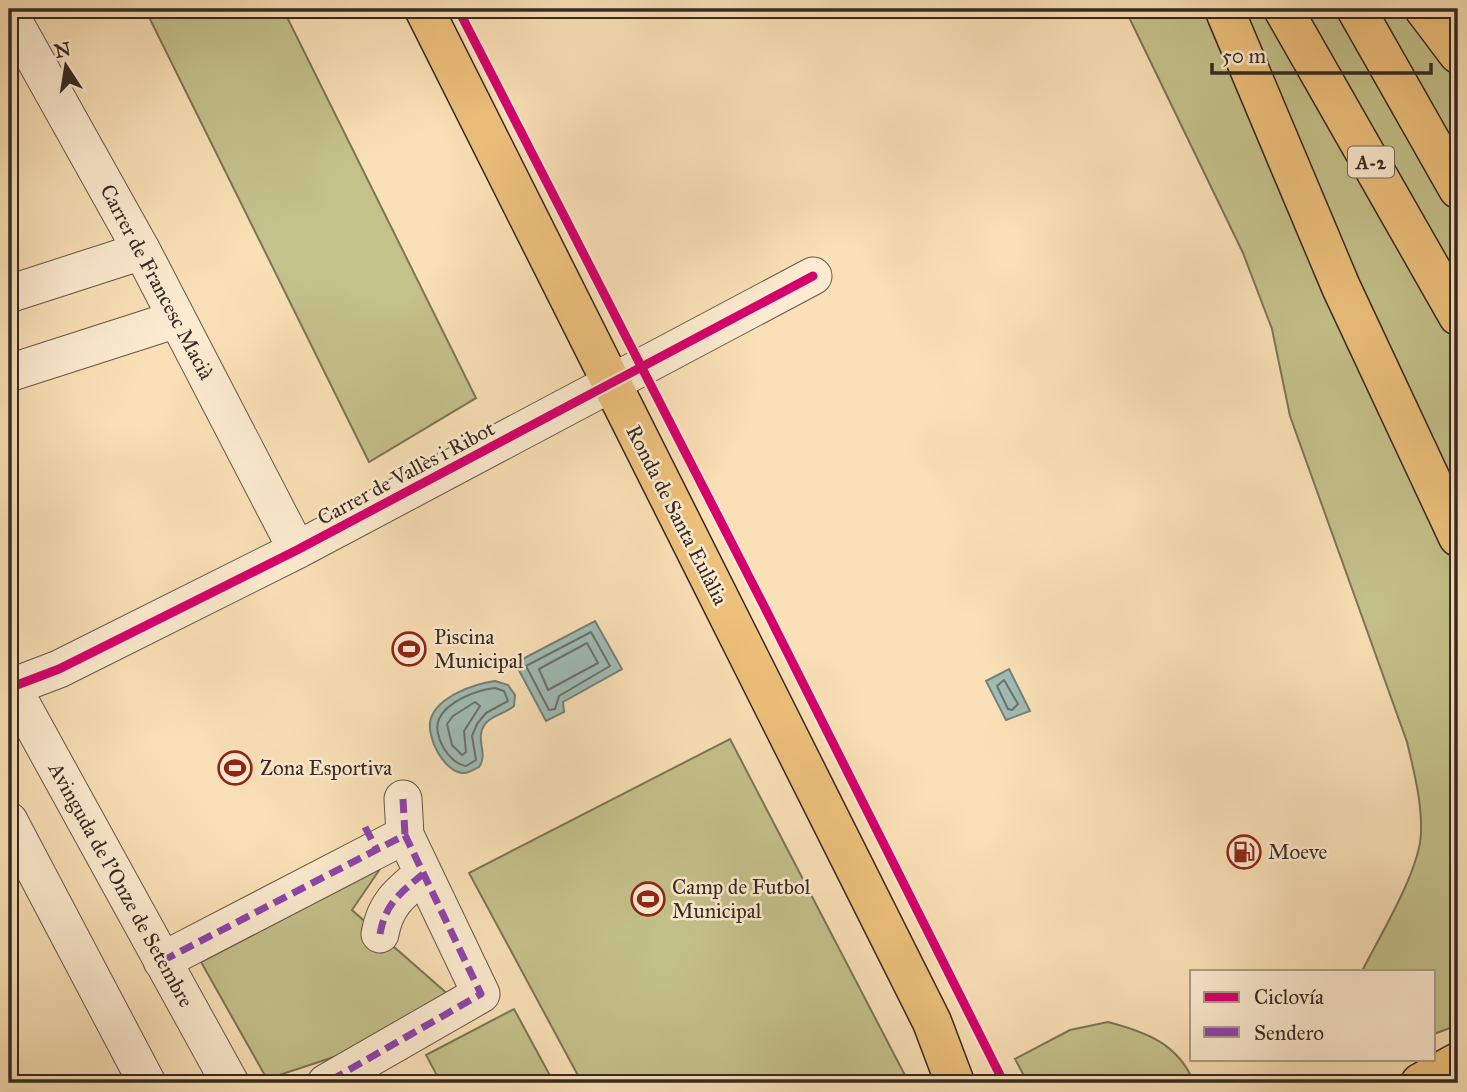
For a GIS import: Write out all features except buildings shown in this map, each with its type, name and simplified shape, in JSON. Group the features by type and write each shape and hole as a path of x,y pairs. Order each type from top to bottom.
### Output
{"main road":[{"name":"Ronda de Santa Eulàlia","path":"424,9 932,1022 955,1083"},
{"path":"1224,9 1357,323 1458,537"},
{"name":"A-2","path":"1283,9 1458,316"},
{"path":"1356,9 1458,189"},
{"path":"1424,9 1458,54"},
{"name":"Ronda de Santa Eulàlia","path":"932,1022 976,1083"},
{"path":"1420,1083 1458,1062"}],"street":[{"name":"Carrer de Francesc Macià","path":"15,14 297,550"},
{"path":"9,293 142,251"},
{"name":"Carrer de Vallès i Ribot","path":"10,688 59,669 297,550 813,276"},
{"path":"9,373 177,319"},
{"name":"Avinguda de l'Onze de Setembre","path":"10,688 230,1083"},
{"path":"162,961 382,837 403,799"},
{"path":"9,821 147,1083"},
{"path":"326,1083 481,994 423,874 382,837"},
{"path":"380,934 383,917 393,898 423,874"}],"shaded area":[{"path":"145,9 283,9 476,398 369,462"},
{"path":"1125,9 1458,9 1458,1025 1436,1033 1436,970 1363,970 1398,903 1414,865 1421,833 1417,787 1407,742 1290,416 1272,329 1243,253"},
{"name":"Camp de Futbol Municipal","path":"730,739 909,1083 582,1083 469,873"},
{"path":"380,869 352,910 451,997 392,1038 267,1079 201,962"},
{"path":"514,1009 554,1083 441,1083 426,1055"},
{"path":"1108,1022 1148,1035 1170,1049 1180,1058 1194,1083 1028,1083 1015,1059 1070,1030"}],"water":[{"path":"595,621 622,669 563,702 564,712 546,721 515,663"},
{"path":"1009,669 1030,711 1006,720 986,681"},
{"path":"495,681 508,685 515,695 514,706 485,724 481,735 483,756 479,767 466,773 457,771 443,760 438,752 431,734 431,718 441,703 449,697 468,688"}],"marked path":[{"path":"403,799 405,835"},
{"path":"365,827 377,850"},
{"path":"162,961 405,835 481,994 326,1083"},
{"path":"380,934 390,907 401,893 423,874"}],"cycle path":[{"path":"458,9 764,606 1004,1083"},
{"path":"9,688 59,669 297,550 813,276"}],"place":[{"name":"Piscina Municipal","path":"409,649"},
{"name":"Zona Esportiva","path":"235,768"},
{"name":"Moeve","path":"1244,852"},
{"name":"Camp de Futbol Municipal","path":"648,899"}]}
